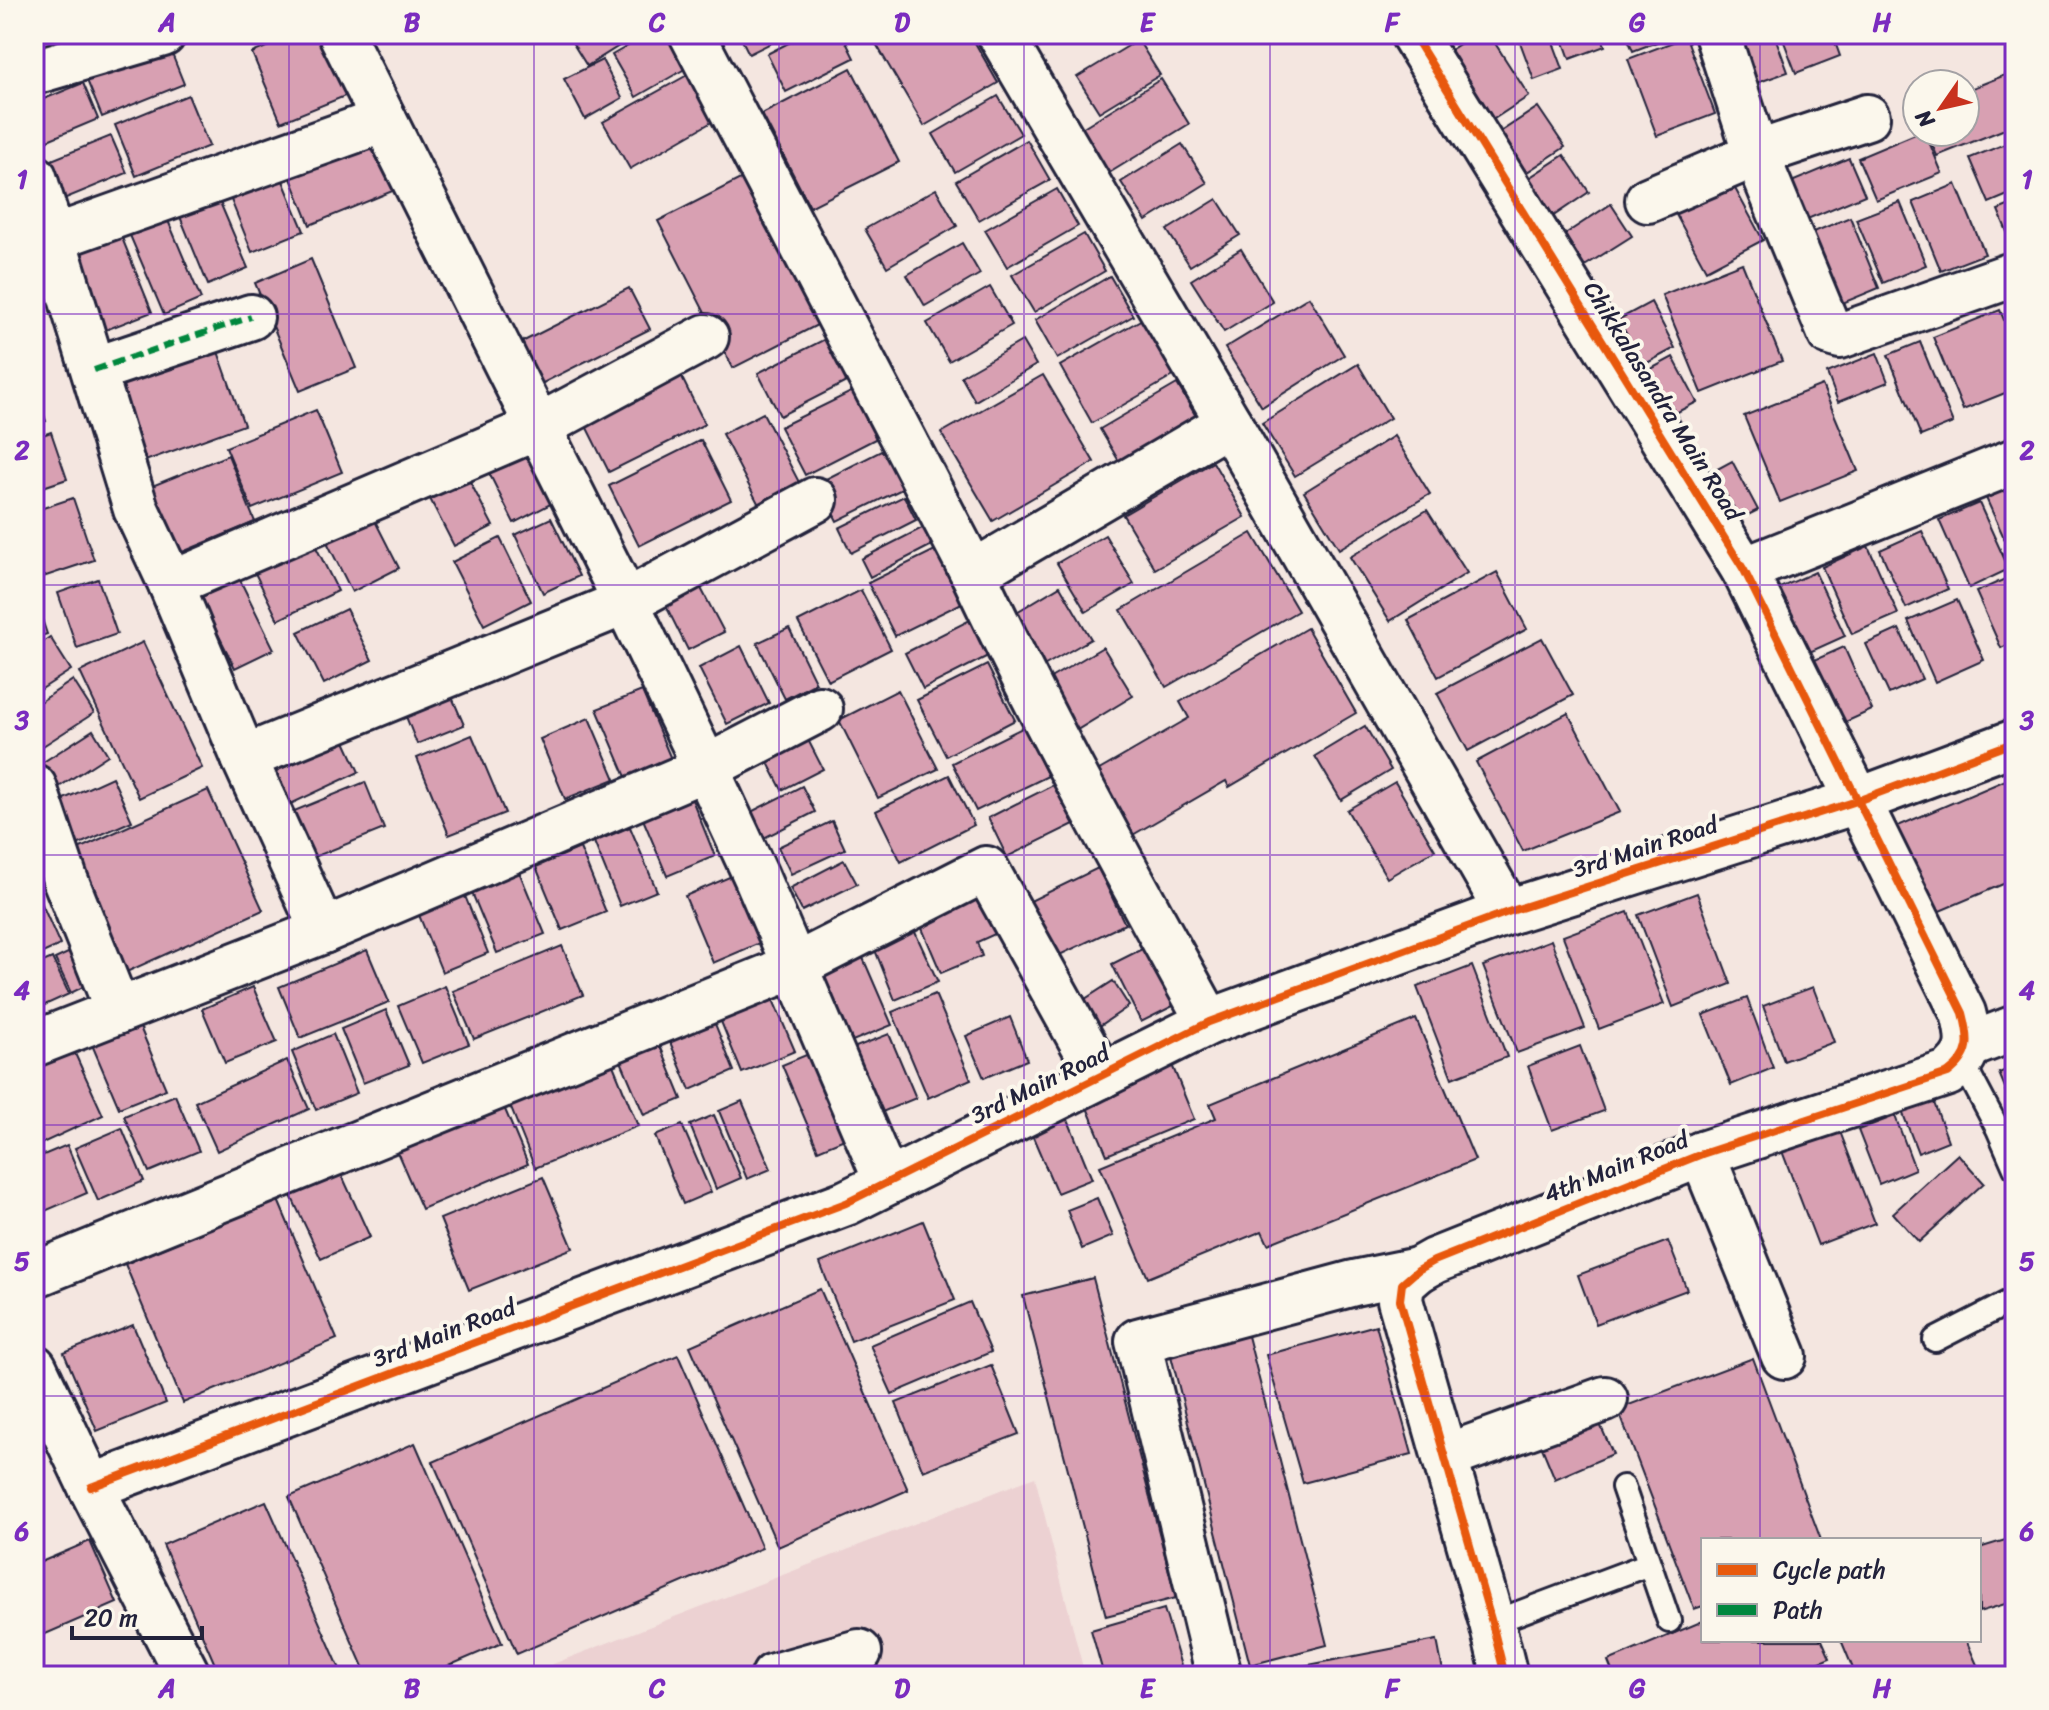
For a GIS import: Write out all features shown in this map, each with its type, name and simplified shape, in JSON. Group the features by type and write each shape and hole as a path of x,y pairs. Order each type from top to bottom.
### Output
{"street":[{"path":"34,72 163,34"},
{"path":"341,34 706,768 756,876 887,1182"},
{"path":"692,34 973,573 1072,773 1209,1022"},
{"path":"1000,34 1229,423 1508,912"},
{"name":"Chikkalasandra Main Road","path":"1414,34 1744,570 1857,801"},
{"path":"1717,34 1756,154 1826,327 1834,335 1840,336 2009,276"},
{"path":"1648,200 1756,154 1867,117"},
{"path":"53,238 384,120"},
{"path":"34,177 136,509 323,931"},
{"path":"94,370 251,317"},
{"path":"171,584 538,427 706,337"},
{"path":"973,573 1229,423"},
{"path":"1744,570 2015,461"},
{"path":"244,758 626,602 815,500"},
{"path":"34,1044 323,931 706,768 820,709"},
{"name":"3rd Main Road","path":"91,1487 846,1203 1209,1022 1508,912 1857,801 2015,742"},
{"path":"34,787 65,879 118,1011"},
{"path":"1857,801 1963,1013 1968,1030 1965,1054"},
{"path":"34,1275 795,966 986,869 1101,1076"},
{"name":"4th Main Road","path":"1219,1676 1138,1341 1354,1283 1418,1270 1702,1154 1948,1073 1965,1054 2015,1028"},
{"path":"1702,1154 1784,1356"},
{"path":"1418,1270 1402,1284 1400,1300 1505,1676"},
{"path":"34,1367 91,1487 188,1676"},
{"path":"1445,1457 1605,1399"},
{"path":"774,1676 859,1652"}],"lane":[{"path":"1965,1054 2015,1168"},
{"path":"1935,1340 2015,1299"},
{"path":"1623,1487 1669,1621"},
{"path":"1492,1623 1649,1564"}],"shaded area":[{"path":"1035,1477 1085,1676 522,1676"}],"building":[{"path":"297,34 325,34 350,94 281,122 252,53"},
{"path":"567,34 638,34 587,66"},
{"path":"649,34 672,34 690,66 636,97 612,55"},
{"path":"739,34 789,34 749,54"},
{"path":"806,34 842,34 854,58 786,92 767,54"},
{"path":"878,34 970,34 998,83 924,126 872,37"},
{"path":"1475,34 1489,34 1529,96 1483,126 1438,58"},
{"path":"1517,34 1550,34 1563,69 1534,80"},
{"path":"1561,34 1601,34 1605,46 1570,59"},
{"path":"1626,34 1678,34 1633,51"},
{"path":"1729,34 1774,34 1788,72 1748,86"},
{"path":"1781,34 1832,34 1840,56 1796,73"},
{"path":"1686,37 1715,114 1657,136 1628,59"},
{"path":"166,39 184,84 102,117 84,73"},
{"path":"1138,40 1160,75 1099,112 1077,77"},
{"path":"602,60 622,98 585,119 564,79"},
{"path":"851,68 899,162 810,207 762,114"},
{"path":"691,73 717,119 630,169 603,122"},
{"path":"2010,73 2015,86 2015,125 1981,139 1981,85"},
{"path":"1161,79 1189,124 1101,178 1072,134"},
{"path":"83,83 98,119 36,145 34,103"},
{"path":"188,95 209,146 136,176 115,125"},
{"path":"998,96 1021,134 955,172 933,134"},
{"path":"1538,107 1565,147 1512,182 1485,142"},
{"path":"371,131 395,190 310,225 286,166"},
{"path":"111,136 127,173 54,203 39,165"},
{"path":"1027,140 1050,180 979,220 956,181"},
{"path":"1901,140 1901,148 1932,148 1942,173 1876,200 1858,158"},
{"path":"2015,140 2015,192 1989,203 1970,158"},
{"path":"1182,144 1207,183 1146,221 1121,182"},
{"path":"1934,148 1957,148 1937,156"},
{"path":"1564,155 1589,192 1540,225 1515,187"},
{"path":"1849,158 1865,195 1805,220 1789,183"},
{"path":"276,164 304,231 252,252 225,185"},
{"path":"750,174 825,321 733,368 658,221"},
{"path":"1732,183 1763,240 1706,270 1675,213"},
{"path":"1956,184 1985,254 1941,271 1913,202"},
{"path":"213,186 248,268 208,285 174,202"},
{"path":"936,189 957,226 887,267 865,229"},
{"path":"1057,189 1078,226 1007,267 985,230"},
{"path":"1217,199 1240,235 1190,266 1167,230"},
{"path":"1900,202 1926,265 1883,283 1856,219"},
{"path":"2015,203 2015,251 1998,210"},
{"path":"1611,204 1632,236 1580,269 1559,238"},
{"path":"164,211 201,299 164,315 126,226"},
{"path":"1850,217 1879,288 1833,307 1804,236"},
{"path":"118,228 152,312 98,333 64,249"},
{"path":"1084,234 1105,271 1034,312 1012,275"},
{"path":"962,243 980,274 925,306 907,275"},
{"path":"1241,249 1273,302 1224,332 1191,280"},
{"path":"311,259 356,368 300,391 255,283"},
{"path":"1742,263 1782,361 1702,393 1662,295"},
{"path":"1110,276 1133,316 1057,359 1035,320"},
{"path":"990,287 1012,325 949,361 927,323"},
{"path":"629,288 650,329 541,384 520,343"},
{"path":"1309,297 1344,355 1262,407 1225,348"},
{"path":"1651,302 1675,348 1636,369 1612,323"},
{"path":"2000,310 2015,347 2015,389 1963,410 1933,337"},
{"path":"1144,318 1177,374 1092,423 1060,366"},
{"path":"833,335 854,378 780,416 758,373"},
{"path":"1022,341 1036,365 975,401 961,376"},
{"path":"1920,342 1953,423 1921,436 1888,355"},
{"path":"215,343 244,425 137,464 107,383"},
{"path":"1877,353 1888,382 1838,402 1827,373"},
{"path":"1673,357 1697,402 1662,420 1638,376"},
{"path":"674,362 705,424 609,472 578,410"},
{"path":"1358,364 1390,418 1295,476 1262,423"},
{"path":"1043,375 1094,462 993,521 941,433"},
{"path":"1177,384 1197,418 1120,463 1100,429"},
{"path":"34,385 46,421 34,425"},
{"path":"1822,385 1858,471 1780,502 1744,416"},
{"path":"859,388 883,435 805,475 780,427"},
{"path":"316,410 342,472 252,509 226,447"},
{"path":"763,413 801,486 760,507 722,434"},
{"path":"51,432 67,479 34,490 34,438"},
{"path":"535,433 566,496 514,523 482,459"},
{"path":"1394,436 1430,494 1339,549 1304,492"},
{"path":"701,440 731,500 639,546 609,486"},
{"path":"885,449 904,488 837,521 818,483"},
{"path":"228,455 255,522 163,560 135,493"},
{"path":"1732,461 1758,510 1724,527 1699,479"},
{"path":"1213,462 1245,517 1155,569 1123,515"},
{"path":"464,470 493,526 454,546 425,489"},
{"path":"2015,485 2015,562 1986,498"},
{"path":"904,496 916,520 851,553 839,528"},
{"path":"73,498 94,560 43,577 34,552 34,511"},
{"path":"1979,503 2009,569 1969,588 1939,520"},
{"path":"1427,510 1467,573 1390,621 1350,557"},
{"path":"371,513 399,568 352,592 324,536"},
{"path":"551,518 579,576 543,593 515,535"},
{"path":"924,527 934,544 870,577 861,559"},
{"path":"1922,531 1948,589 1906,608 1880,550"},
{"path":"1252,533 1298,611 1166,687 1121,610"},
{"path":"1105,535 1134,584 1086,612 1057,563"},
{"path":"500,538 531,601 484,625 452,562"},
{"path":"313,541 338,591 278,620 254,571"},
{"path":"1868,546 1898,614 1852,634 1822,567"},
{"path":"939,548 966,601 895,636 868,583"},
{"path":"1497,572 1527,629 1438,677 1408,620"},
{"path":"1815,572 1845,636 1792,660 1764,595"},
{"path":"693,573 724,632 688,650 658,590"},
{"path":"2014,575 2015,642 2001,648 1976,592"},
{"path":"239,578 274,649 235,668 200,598"},
{"path":"98,579 117,634 77,648 58,593"},
{"path":"1060,586 1091,639 1040,668 1010,616"},
{"path":"861,590 891,649 828,681 798,622"},
{"path":"34,596 47,634 34,638"},
{"path":"1957,600 1984,660 1935,682 1908,621"},
{"path":"346,609 372,660 324,684 298,632"},
{"path":"970,620 988,656 923,689 905,653"},
{"path":"789,628 816,683 785,699 757,643"},
{"path":"1307,628 1356,713 1229,787 1226,781 1131,836 1094,773 1189,718 1180,702"},
{"path":"1899,629 1922,679 1889,694 1866,644"},
{"path":"50,637 71,670 34,694 34,648"},
{"path":"1542,638 1573,695 1468,751 1437,693"},
{"path":"143,642 202,768 139,798 80,672"},
{"path":"741,646 769,703 727,724 699,668"},
{"path":"1103,647 1133,696 1072,733 1042,683"},
{"path":"1844,647 1872,710 1828,730 1799,667"},
{"path":"987,665 1015,720 946,756 917,700"},
{"path":"73,680 94,713 43,746 34,733 34,706"},
{"path":"449,690 464,725 417,744 403,709"},
{"path":"898,690 938,769 878,798 839,720"},
{"path":"642,691 671,759 626,777 597,709"},
{"path":"1568,713 1620,812 1523,851 1476,762"},
{"path":"589,718 615,779 565,799 540,739"},
{"path":"338,726 359,772 280,809 259,762"},
{"path":"1365,726 1391,770 1341,800 1315,756"},
{"path":"1024,727 1048,776 976,811 952,763"},
{"path":"93,730 108,755 48,794 34,768"},
{"path":"804,732 823,769 782,790 763,753"},
{"path":"472,735 505,813 449,835 417,758"},
{"path":"949,775 974,825 901,862 876,811"},
{"path":"2015,776 2015,879 1928,916 1891,829"},
{"path":"112,777 132,821 75,846 55,803"},
{"path":"365,782 384,829 302,862 282,816"},
{"path":"1395,782 1435,850 1387,878 1347,810"},
{"path":"1057,783 1076,823 1007,857 988,818"},
{"path":"802,786 815,812 760,840 747,814"},
{"path":"208,790 263,910 120,975 65,855"},
{"path":"689,792 715,856 667,876 640,812"},
{"path":"832,821 845,849 791,874 778,847"},
{"path":"630,827 657,891 620,906 594,842"},
{"path":"580,848 606,912 562,930 536,867"},
{"path":"844,860 857,884 802,911 790,888"},
{"path":"1098,868 1125,924 1047,961 1020,906"},
{"path":"518,869 545,934 497,953 470,888"},
{"path":"734,875 762,942 713,963 685,896"},
{"path":"989,889 1006,929 977,942 982,956 941,973 918,919"},
{"path":"463,891 488,953 442,972 417,910"},
{"path":"1697,893 1731,984 1673,1007 1638,915"},
{"path":"41,902 60,945 34,957 34,905"},
{"path":"1628,912 1664,1004 1599,1029 1563,936"},
{"path":"908,917 938,982 895,1000 869,935"},
{"path":"1551,940 1585,1028 1517,1053 1483,966"},
{"path":"1156,942 1185,1000 1141,1022 1112,964"},
{"path":"857,944 892,1025 850,1042 818,963"},
{"path":"85,945 101,978 71,993 55,959"},
{"path":"562,946 583,995 474,1039 453,991"},
{"path":"367,950 389,1002 300,1038 279,987"},
{"path":"52,958 69,994 34,1010 34,966"},
{"path":"1472,966 1507,1057 1452,1078 1417,987"},
{"path":"765,981 795,1051 742,1073 713,1002"},
{"path":"1113,981 1129,1006 1085,1036 1068,1010"},
{"path":"445,986 469,1044 422,1063 398,1006"},
{"path":"253,987 277,1042 225,1063 202,1009"},
{"path":"1813,987 1834,1042 1784,1061 1763,1006"},
{"path":"935,994 971,1079 928,1098 892,1012"},
{"path":"1747,998 1773,1068 1731,1085 1703,1015"},
{"path":"707,1004 734,1071 690,1090 662,1023"},
{"path":"386,1010 409,1065 363,1083 341,1029"},
{"path":"1010,1017 1027,1060 984,1078 966,1036"},
{"path":"1416,1019 1475,1160 1268,1244 1262,1231 1148,1278 1100,1166 1216,1118 1210,1104"},
{"path":"137,1020 166,1089 119,1108 90,1040"},
{"path":"654,1031 682,1099 644,1115 615,1047"},
{"path":"333,1034 357,1093 316,1110 292,1052"},
{"path":"889,1034 916,1098 875,1115 848,1050"},
{"path":"1580,1046 1604,1111 1552,1130 1528,1066"},
{"path":"72,1047 103,1115 34,1147 34,1065"},
{"path":"811,1053 847,1138 818,1150 782,1065"},
{"path":"1168,1055 1194,1119 1107,1155 1080,1091"},
{"path":"287,1060 309,1109 217,1151 195,1102"},
{"path":"611,1060 638,1126 535,1168 509,1103"},
{"path":"2015,1066 2015,1106 2013,1107 1999,1073"},
{"path":"175,1095 199,1151 149,1172 124,1116"},
{"path":"501,1100 528,1164 422,1209 394,1145"},
{"path":"1933,1100 1948,1141 1918,1153 1902,1111"},
{"path":"742,1101 771,1169 747,1179 719,1111"},
{"path":"714,1115 741,1178 716,1189 690,1125"},
{"path":"1066,1115 1092,1179 1057,1193 1030,1130"},
{"path":"1895,1116 1915,1169 1879,1184 1858,1130"},
{"path":"682,1125 711,1192 683,1204 655,1136"},
{"path":"122,1128 144,1181 98,1201 75,1148"},
{"path":"1839,1129 1875,1223 1818,1245 1782,1151"},
{"path":"67,1145 87,1193 38,1214 34,1203 34,1159"},
{"path":"1958,1154 1984,1183 1919,1242 1893,1213"},
{"path":"334,1158 370,1237 321,1259 284,1181"},
{"path":"543,1177 573,1248 469,1290 440,1219"},
{"path":"1097,1198 1113,1236 1082,1249 1067,1210"},
{"path":"278,1200 337,1339 183,1403 125,1264"},
{"path":"923,1221 955,1300 851,1341 820,1263"},
{"path":"1668,1241 1687,1290 1596,1324 1578,1275"},
{"path":"1093,1278 1176,1598 1106,1616 1023,1296"},
{"path":"820,1289 908,1490 778,1547 690,1346"},
{"path":"970,1302 991,1352 892,1394 870,1345"},
{"path":"133,1325 166,1403 97,1431 64,1353"},
{"path":"1376,1325 1412,1454 1303,1483 1266,1355"},
{"path":"1246,1328 1327,1645 1250,1665 1169,1348"},
{"path":"678,1355 762,1548 517,1654 433,1462"},
{"path":"1753,1358 1820,1538 1701,1538 1701,1607 1694,1609 1618,1409"},
{"path":"991,1365 1019,1434 923,1471 896,1403"},
{"path":"1596,1415 1613,1454 1555,1479 1538,1438"},
{"path":"415,1443 502,1643 425,1676 367,1676 289,1497"},
{"path":"266,1501 343,1676 220,1676 163,1545"},
{"path":"2015,1537 2015,1601 1981,1611 1981,1547"},
{"path":"90,1541 117,1603 34,1639 34,1565"},
{"path":"1164,1609 1184,1676 1104,1676 1091,1630"},
{"path":"1701,1622 1701,1642 1823,1642 1830,1658 1787,1676 1614,1676 1608,1661"},
{"path":"1437,1640 1444,1676 1252,1676"},
{"path":"1842,1642 1967,1642 1982,1676 1856,1676"}],"marked path":[{"path":"94,370 251,317"}],"cycle path":[{"path":"1413,34 1744,570 1963,1013 1968,1039 1961,1060 1948,1073 1702,1154 1434,1261 1402,1284 1400,1300 1505,1676"},
{"path":"91,1487 846,1203 1209,1022 1508,912 1857,801 2015,742"}]}
